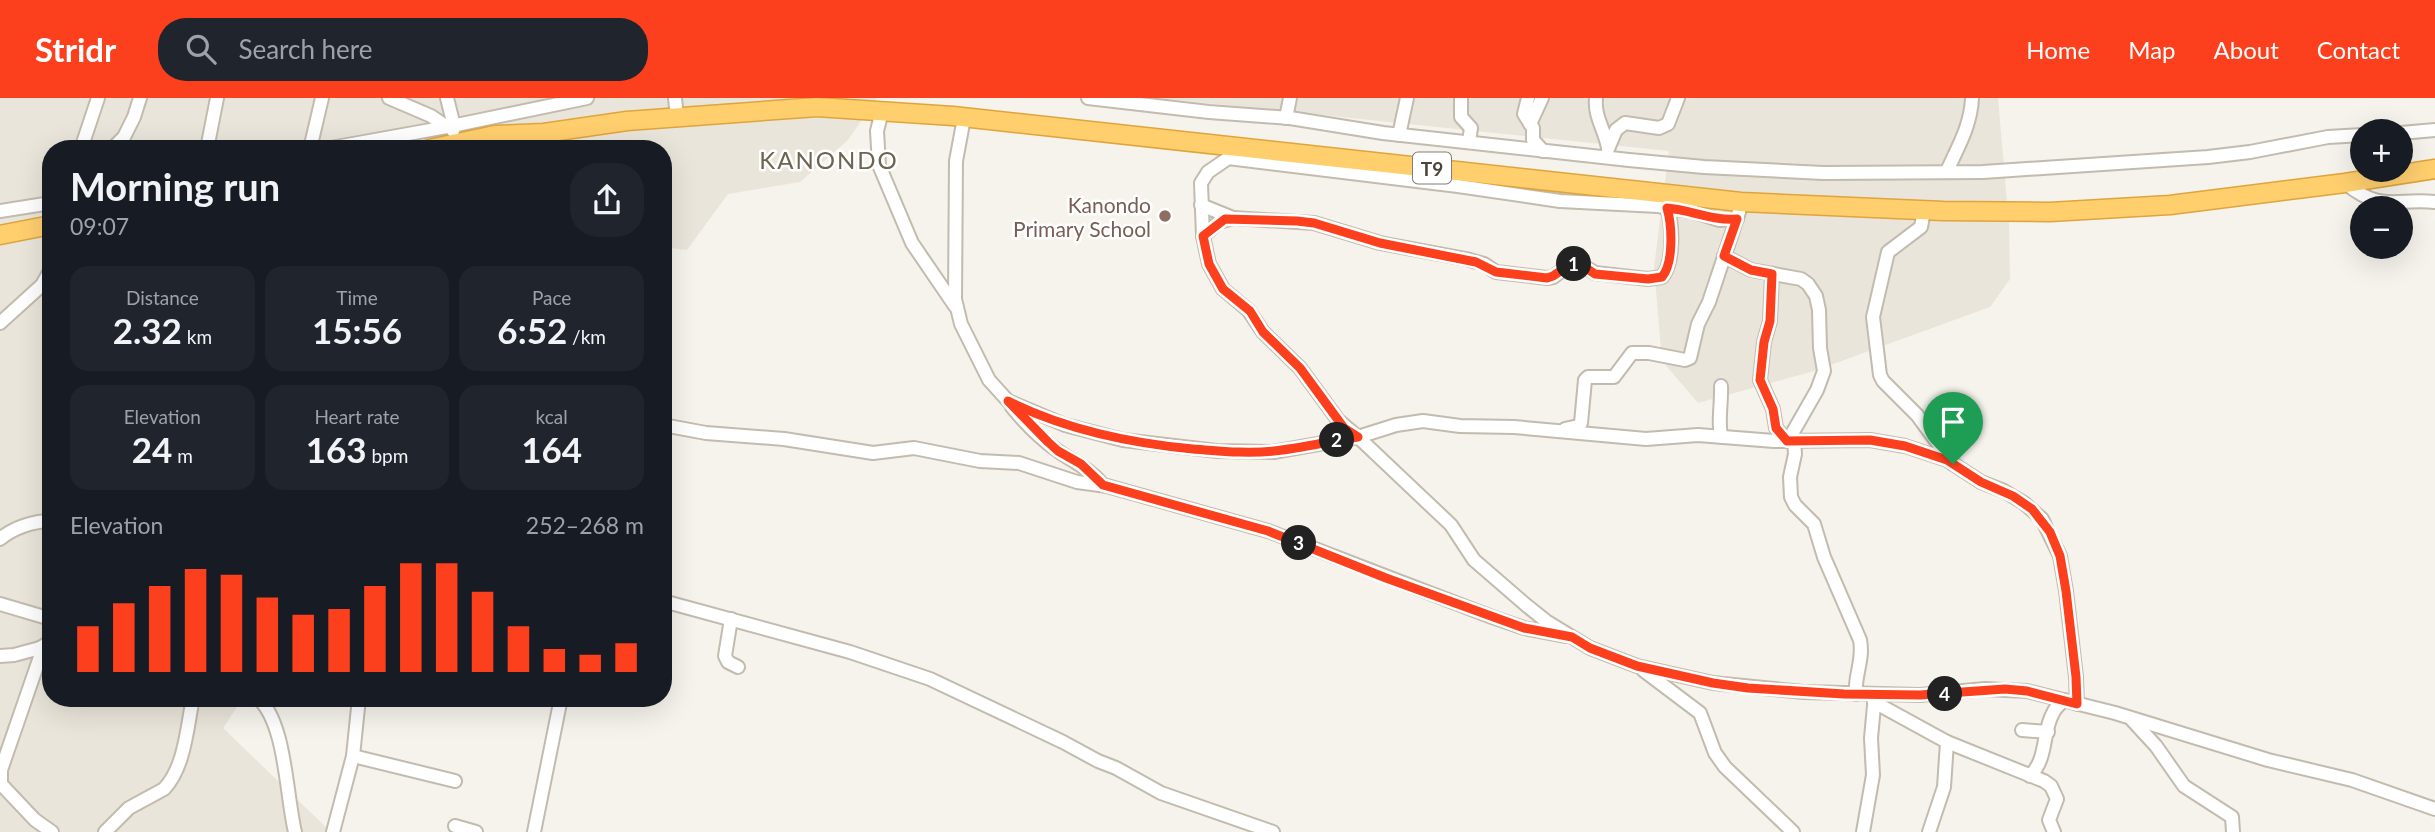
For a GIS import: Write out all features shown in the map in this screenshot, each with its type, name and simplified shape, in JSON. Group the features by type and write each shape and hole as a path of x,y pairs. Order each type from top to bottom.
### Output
{"highway":[{"name":"T9","path":"450,137 495,135 554,140 626,121 817,107 882,111 918,106 964,118 1235,153 1739,210 2050,212 2156,206 2435,169"},
{"path":"0,235 42,227"}],"street":[{"path":"84,140 98,98"},
{"path":"120,140 128,130 140,98"},
{"path":"209,140 218,98"},
{"path":"312,140 322,98"},
{"path":"389,98 431,116 450,137"},
{"path":"447,98 450,137"},
{"path":"419,140 450,137 587,98"},
{"path":"675,98 677,117"},
{"path":"1097,98 1209,112 1286,118 1399,135 1543,151 1608,153 1703,167 1801,172 1983,172 2208,157 2250,152 2328,136 2350,135"},
{"path":"1286,118 1290,98"},
{"path":"1399,135 1407,98"},
{"path":"1461,98 1461,117 1471,128 1469,142"},
{"path":"1528,98 1524,114 1533,128 1533,140 1543,151"},
{"path":"1530,124 1542,98"},
{"path":"1596,98 1595,110 1606,135 1608,153"},
{"path":"1608,153 1616,131 1625,123 1659,128 1668,124 1678,98"},
{"path":"1947,172 1967,127 1972,98"},
{"path":"882,111 877,131 879,165 912,243 957,309"},
{"path":"964,118 956,161 955,189 957,309 961,324 989,380 1048,442 1081,464 1103,485"},
{"path":"2413,132 2435,130"},
{"path":"1739,210 1718,220 1691,211 1560,201 1235,153 1208,172 1201,183 1203,236 1209,264 1223,289 1250,311 1263,332 1300,368 1344,428 1358,437 1451,525 1474,560 1526,605 1590,648 1637,666 1701,681 1748,688 1856,694 1875,699 1954,744 2045,781 2055,792 2057,799 2049,820 2054,832"},
{"path":"2345,183 2367,199 2378,203 2435,202"},
{"path":"0,211 42,204"},
{"path":"1201,205 1234,218 1314,223 1380,243 1476,262 1496,272 1507,274 1547,278 1572,263 1595,274 1648,279 1662,277 1667,270 1671,235 1667,208"},
{"path":"1559,431 1581,423 1585,380 1588,377 1615,377 1628,356 1636,352 1685,360 1690,358 1695,333 1709,302 1739,210"},
{"path":"1924,211 1921,228 1888,252 1874,309 1874,328 1883,381 1917,415 1953,464"},
{"path":"1203,236 1219,222 1234,218"},
{"path":"1724,256 1751,270 1795,276 1805,281 1816,296 1824,370 1817,390 1793,432 1791,497 1795,505 1815,525 1824,557 1860,640 1862,653 1855,685 1856,694"},
{"path":"1772,274 1770,321 1764,342 1760,380 1773,409 1776,428 1791,441"},
{"path":"0,323 42,285"},
{"path":"1721,386 1723,403 1718,430 1722,437"},
{"path":"1008,401 1065,425 1123,440 1217,451 1273,452 1358,437 1396,425 1423,421 1646,439 1699,435 1791,441 1884,441 1905,446 1953,464 1981,482 2004,491 2038,515 2050,532 2060,556 2066,591 2077,704"},
{"path":"672,426 784,439 873,453 914,448 980,461 1018,463 1077,482 1103,485 1268,531 1502,621 1542,633 1572,637"},
{"path":"0,539 13,529 42,521"},
{"path":"672,603 850,652 930,679 1116,768 1161,793 1273,832"},
{"path":"0,604 42,616"},
{"path":"731,619 725,656 728,662 738,667"},
{"path":"0,656 14,655 42,646"},
{"path":"42,652 1,770 1,785 35,820 52,832"},
{"path":"1637,666 1695,708 1703,720 1715,753 1725,767 1793,832"},
{"path":"1875,699 2005,689 2064,700 2248,754 2353,780 2435,809"},
{"path":"1863,832 1873,775 1871,738 1875,699"},
{"path":"2030,776 2036,770 2052,715 2064,700"},
{"path":"105,832 130,808 168,785 181,756 191,707"},
{"path":"265,707 279,738 295,832"},
{"path":"333,832 353,756 358,707"},
{"path":"534,832 559,707"},
{"path":"2130,718 2156,746 2184,786 2232,817 2233,832"},
{"path":"2022,730 2048,732"},
{"path":"1929,832 1940,801 1954,744"},
{"path":"353,756 455,781"},
{"path":"455,827 476,832"}],"shaded area":[{"path":"0,98 877,98 848,140 800,182 728,194 687,250 672,248 672,140 42,140 42,707 237,707 223,728 331,832 0,832"},
{"path":"1158,98 1998,98 2009,225 2010,279 1990,307 1814,371 1698,403 1662,361 1654,267 1669,151"}],"place":[{"name":"Kanondo Primary School","path":"1165,216"}],"district":[{"name":"KANONDO","path":"829,159"}],"route":[{"path":"1667,208 1691,211 1718,220 1737,219 1724,256 1751,270 1772,274 1770,321 1764,342 1760,380 1773,409 1776,428 1787,441 1884,441 1953,464 1981,482 2024,503 2038,515 2050,532 2060,556 2066,591 2077,704 2027,691 2005,689 1920,695 1748,688 1689,679 1637,666 1590,648 1572,637 1542,633 1492,617 1268,531 1103,485 1081,464 1058,451 1018,414 1008,401 1065,425 1123,440 1171,447 1273,452 1358,437 1344,428 1295,362 1276,346 1257,325 1250,311 1228,295 1217,280 1209,264 1203,236 1219,222 1234,218 1257,222 1314,223 1380,243 1484,264 1496,272 1507,274 1547,278 1572,263 1595,274 1658,279 1665,275 1670,254 1671,223 1667,208"}]}
